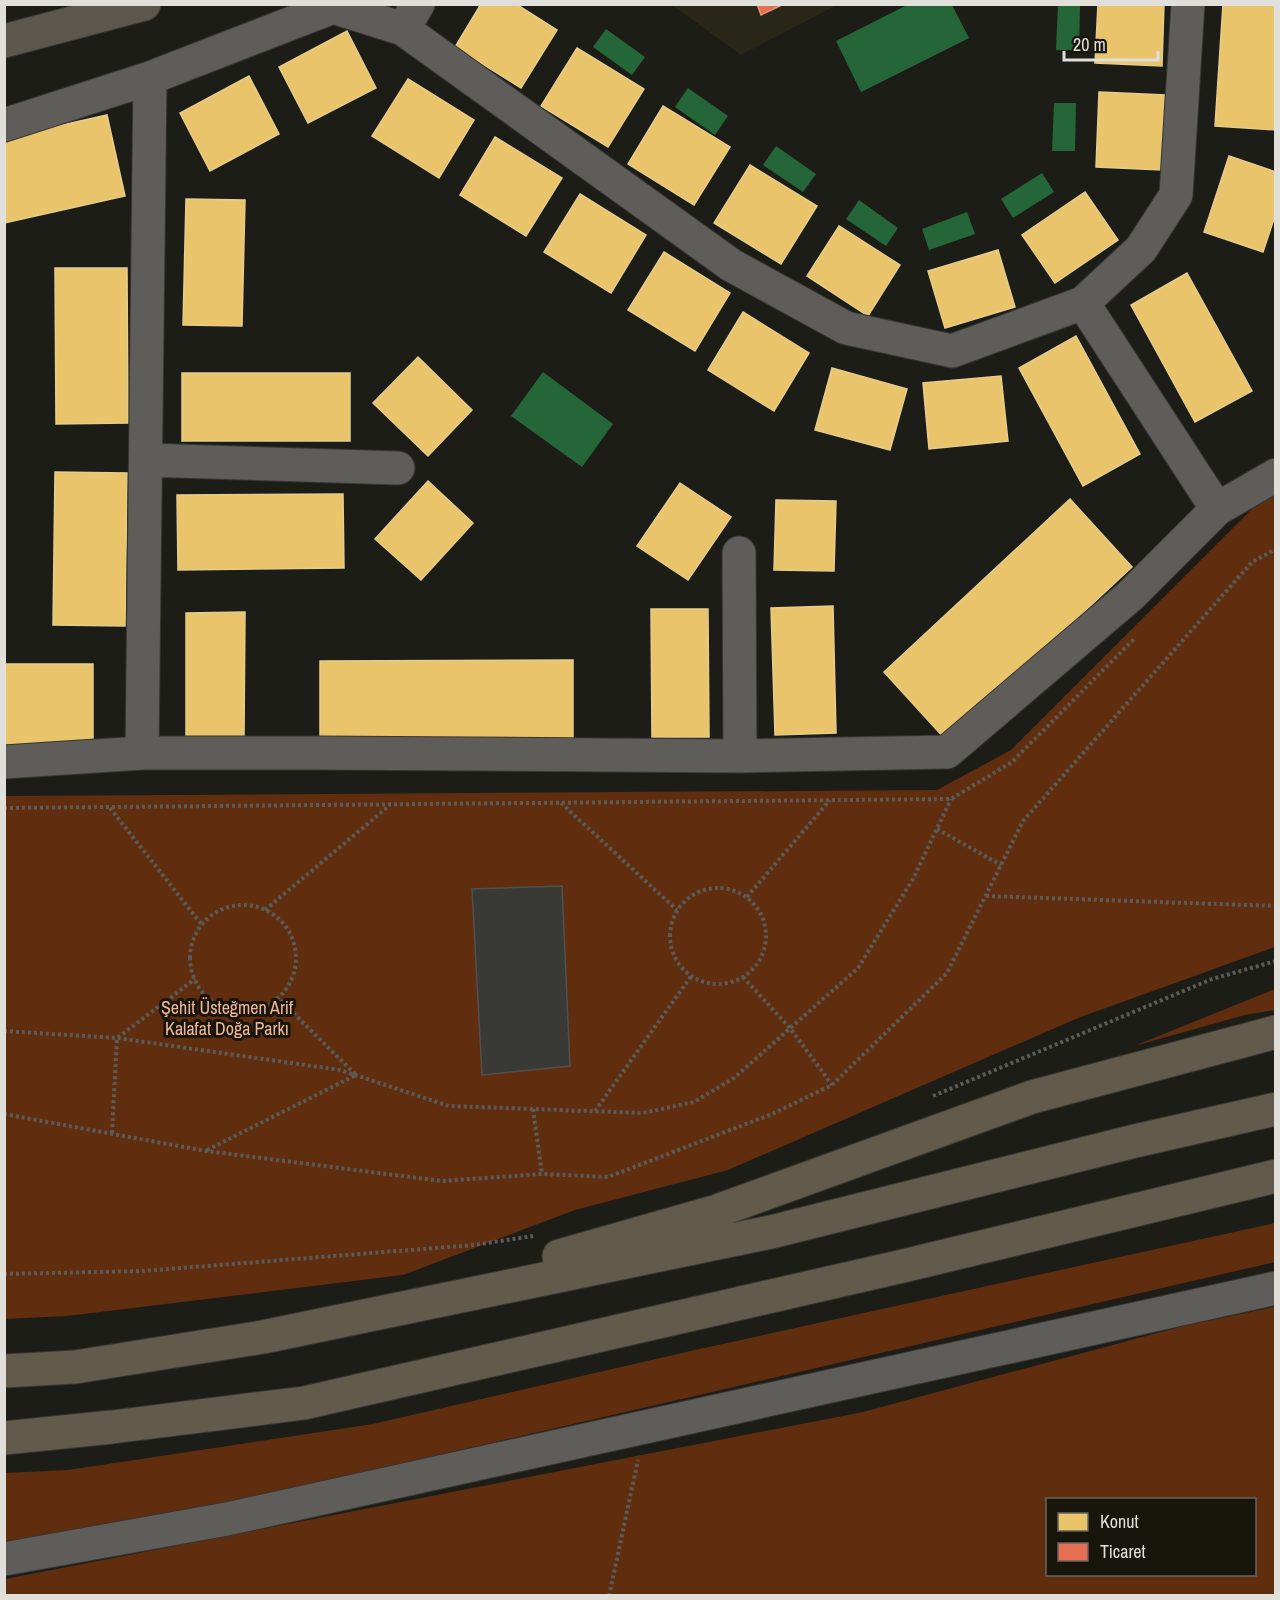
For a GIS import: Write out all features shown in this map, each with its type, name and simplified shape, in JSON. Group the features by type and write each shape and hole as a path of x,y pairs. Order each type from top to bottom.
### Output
{"highway":[{"path":"459,1295 571,1251 717,1211 1032,1097 1275,1032"},
{"path":"4,1371 75,1367 263,1337 771,1232 1135,1141 1275,1109"},
{"path":"4,1438 304,1403 891,1269 1275,1176"}],"main road":[{"path":"4,42 144,4"}],"street":[{"path":"4,125 150,78 333,8 411,16 731,265 846,328 952,351 1083,303 1141,249 1176,195 1188,4"},
{"path":"142,753 150,78"},
{"path":"1083,303 1217,509"},
{"path":"146,460 398,468"},
{"path":"4,762 142,753 740,756 947,752 1130,596 1217,509 1275,475"},
{"path":"739,553 740,756"},
{"path":"4,1559 228,1519 1275,1288"}],"path":[{"path":"4,1114 206,1151 442,1181 542,1174 608,1177 772,1114 832,1085 947,973 1023,821 1252,562 1275,549"},
{"path":"4,1031 117,1038 340,1070 449,1106 643,1113 693,1102 734,1078 858,968 913,879 951,799"},
{"path":"747,897 830,800"},
{"path":"561,803 677,910"},
{"path":"265,910 390,805"},
{"path":"109,807 202,925"},
{"path":"937,829 1001,864"},
{"path":"717,887 733,889 747,897 758,908 765,922 766,938 763,954 755,967 743,978 728,983 712,983 697,979 684,969 675,956 670,941 671,925 677,910 688,898 701,890 717,887"},
{"path":"986,896 1275,906"},
{"path":"249,905 265,910 279,920 290,934 295,950 295,968 289,984 278,998 264,1007 247,1011 229,1010 213,1002 201,990 195,979 190,958 193,940 202,925 215,913 231,907 249,905"},
{"path":"928,1099 1212,979 1275,961"},
{"path":"595,1111 692,975"},
{"path":"743,978 790,1028 832,1085"},
{"path":"112,1134 117,1038 195,979"},
{"path":"278,998 356,1075"},
{"path":"206,1151 356,1075"},
{"path":"533,1109 542,1174"},
{"path":"4,1274 143,1271 474,1245 544,1235"},
{"path":"609,1596 645,1428"}],"shaded area":[{"path":"1058,4 1080,5 1079,50 1056,50"},
{"path":"672,5 837,5 741,55"},
{"path":"907,5 952,5 969,38 861,92 836,41"},
{"path":"606,29 645,57 632,75 593,47"},
{"path":"688,88 728,116 715,135 675,107"},
{"path":"1054,103 1076,103 1075,151 1052,151"},
{"path":"776,146 816,174 803,192 763,165"},
{"path":"1042,173 1054,192 1013,218 1001,199"},
{"path":"859,200 898,228 886,246 846,219"},
{"path":"967,212 975,234 929,250 922,229"},
{"path":"543,372 613,424 582,467 511,416"}],"green space":[{"name":"Şehit Üsteğmen Arif Kalafat Doğa Parkı","path":"1275,494 1275,947 1078,1018 728,1170 575,1210 403,1275 67,1316 5,1319 5,796 937,790 1011,750 1255,506"},
{"path":"1275,989 1275,1010 1245,1015 1134,1046"},
{"path":"1275,1223 1275,1262 274,1493 5,1544 5,1473 68,1470 373,1424 695,1350"},
{"path":"1275,1307 1275,1595 5,1596 5,1579 863,1412 1183,1326"}],"building: Konut":[{"path":"481,4 516,4 557,30 521,88 455,47"},
{"path":"1098,4 1164,4 1162,66 1095,63"},
{"path":"1223,4 1276,4 1276,130 1215,126"},
{"path":"347,31 376,88 308,123 279,67"},
{"path":"577,48 644,89 608,147 541,106"},
{"path":"249,76 279,134 210,171 180,113"},
{"path":"408,79 474,120 439,178 372,136"},
{"path":"1099,92 1166,95 1162,170 1096,167"},
{"path":"663,106 730,147 694,205 628,164"},
{"path":"107,115 125,196 4,223 4,138"},
{"path":"495,137 562,178 526,236 460,195"},
{"path":"1229,156 1276,172 1276,213 1263,252 1204,232"},
{"path":"750,165 817,206 781,264 714,223"},
{"path":"1085,192 1118,240 1055,283 1022,235"},
{"path":"580,194 646,235 611,293 544,252"},
{"path":"186,199 245,200 242,326 183,325"},
{"path":"839,226 900,265 868,316 807,276"},
{"path":"998,250 1015,307 945,328 928,271"},
{"path":"664,252 730,293 695,351 628,310"},
{"path":"55,268 127,268 128,423 56,424"},
{"path":"1187,273 1252,391 1195,422 1131,305"},
{"path":"743,312 809,353 774,411 708,370"},
{"path":"1076,336 1140,454 1083,486 1019,368"},
{"path":"418,357 472,410 428,456 373,403"},
{"path":"832,368 907,389 890,450 815,430"},
{"path":"182,373 350,373 350,441 182,441"},
{"path":"1001,376 1008,441 929,449 923,383"},
{"path":"55,472 127,473 125,626 53,625"},
{"path":"428,481 473,523 421,580 375,539"},
{"path":"680,483 731,517 688,580 637,546"},
{"path":"343,494 344,568 178,570 177,495"},
{"path":"1070,499 1132,567 946,740 884,672"},
{"path":"776,500 836,501 834,571 774,570"},
{"path":"833,606 836,733 775,735 771,608"},
{"path":"651,609 708,609 709,737 652,737"},
{"path":"245,612 244,738 186,738 186,613"},
{"path":"573,660 573,742 320,743 320,661"},
{"path":"4,664 93,664 93,754 4,754"}],"building: Ticaret":[{"path":"757,4 784,4 761,15"}],"building: Diğer":[{"path":"562,886 570,1066 482,1075 472,889"}]}
